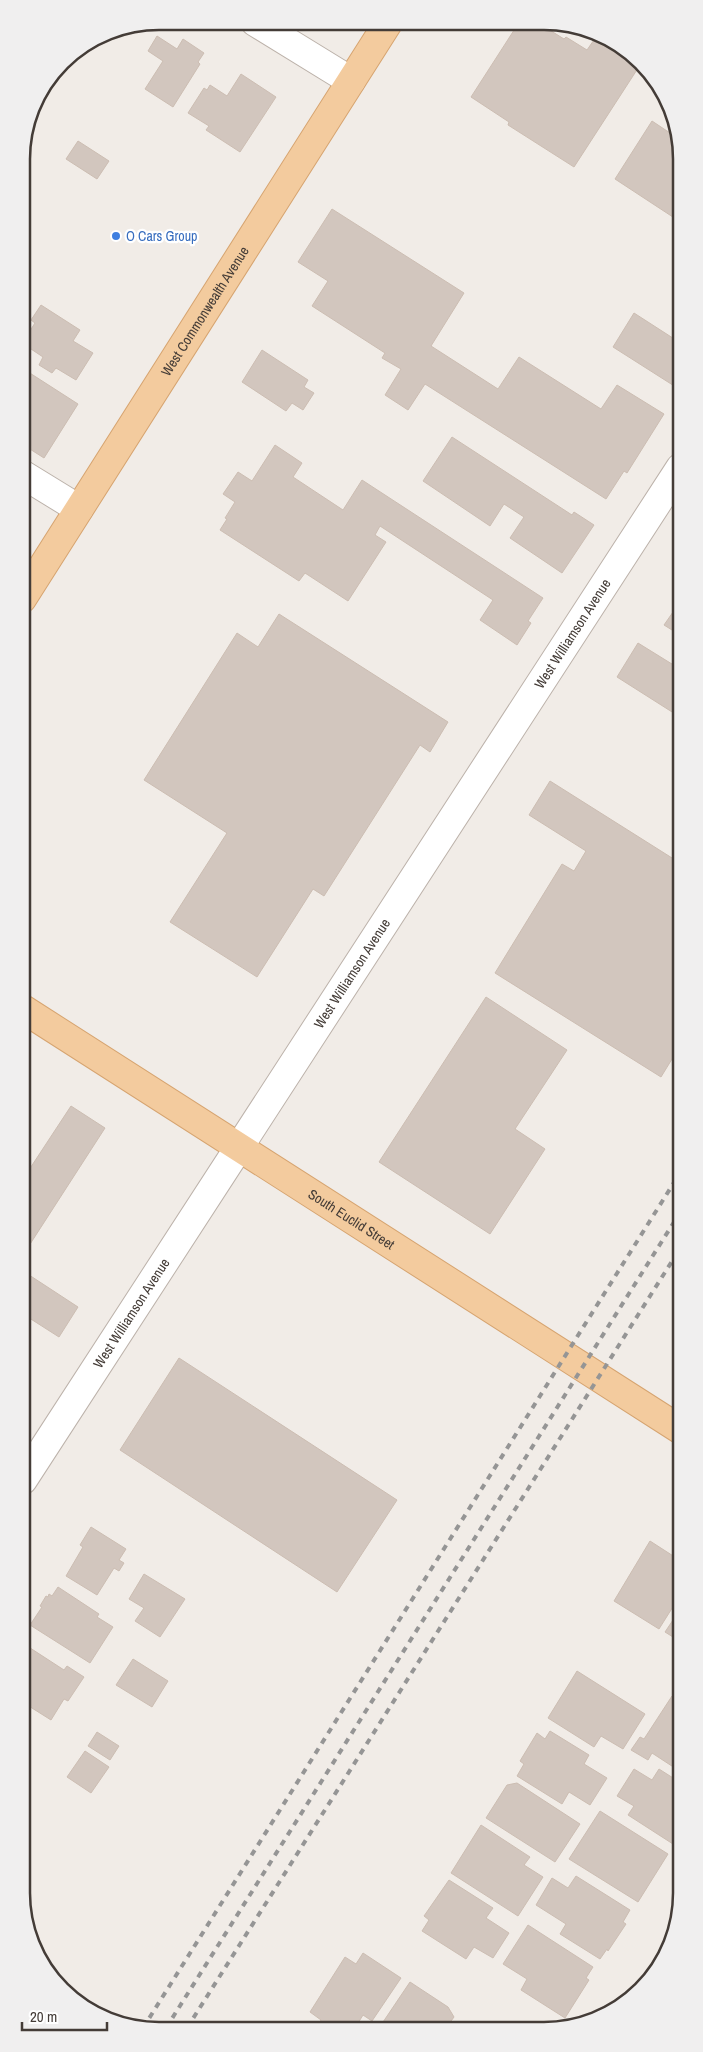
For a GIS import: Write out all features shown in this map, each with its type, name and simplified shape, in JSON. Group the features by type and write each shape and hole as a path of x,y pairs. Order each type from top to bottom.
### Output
{"main road":[{"name":"West Commonwealth Avenue","path":"30,586 383,30"},
{"name":"South Euclid Street","path":"30,1014 673,1425"}],"street":[{"path":"268,30 351,80"},
{"path":"30,479 80,508"},
{"name":"West Williamson Avenue","path":"30,1469 673,479"}],"building":[{"path":"514,30 550,30 564,39 566,37 587,50 594,40 609,47 637,70 574,167 508,125 509,122 471,97"},
{"path":"157,36 177,49 183,39 204,53 198,62 200,64 173,107 145,89 163,61 148,51"},
{"path":"241,74 276,97 240,152 206,130 209,126 188,113 204,88 207,90 210,85 227,96"},
{"path":"652,121 671,134 673,217 615,179"},
{"path":"78,141 109,161 97,179 66,159"},
{"path":"332,209 464,293 431,346 498,389 519,357 601,409 617,385 664,414 627,473 624,471 606,499 425,384 408,410 385,395 401,369 382,358 385,353 312,306 328,281 298,262"},
{"path":"41,305 80,330 73,341 93,353 76,380 56,368 52,373 39,365 43,357 30,348 30,331 35,323 31,320"},
{"path":"634,313 673,338 673,385 613,347"},
{"path":"262,350 308,380 304,387 314,393 303,410 292,403 286,411 242,382"},
{"path":"30,373 78,404 44,458 30,449"},
{"path":"452,437 572,515 574,512 594,525 562,573 510,538 524,517 504,504 490,526 423,481"},
{"path":"275,445 302,463 293,477 343,510 362,480 543,598 528,621 531,623 517,645 480,620 493,600 380,526 375,535 386,542 348,601 305,573 299,581 220,530 235,502 223,494 238,472 252,481"},
{"path":"673,612 673,631 664,625"},
{"path":"279,614 448,722 430,752 420,745 324,896 313,889 257,977 170,922 227,833 144,780 237,633 258,647"},
{"path":"638,643 673,665 673,713 617,677"},
{"path":"550,781 673,859 673,1057 661,1077 495,973 562,864 574,871 586,851 529,815"},
{"path":"486,997 567,1050 515,1129 545,1149 490,1234 379,1162"},
{"path":"71,1106 105,1128 30,1244 30,1168"},
{"path":"30,1276 78,1307 59,1337 30,1318"},
{"path":"179,1358 397,1500 337,1592 120,1450"},
{"path":"91,1527 126,1549 119,1560 124,1563 119,1571 114,1568 97,1595 66,1576 83,1547 80,1545"},
{"path":"650,1541 673,1556 673,1607 659,1629 614,1601"},
{"path":"144,1574 185,1599 160,1637 135,1621 144,1608 129,1599"},
{"path":"58,1587 99,1614 97,1617 113,1627 90,1663 30,1625 42,1607 40,1606 46,1596 48,1597 49,1594 52,1596"},
{"path":"673,1620 673,1637 665,1632"},
{"path":"30,1648 64,1670 67,1666 84,1677 68,1701 64,1699 51,1720 30,1707"},
{"path":"133,1659 168,1681 152,1707 116,1685"},
{"path":"577,1671 645,1714 623,1749 601,1736 594,1747 548,1718"},
{"path":"673,1697 673,1767 652,1753 648,1760 631,1750 640,1737 644,1739"},
{"path":"550,1731 589,1755 584,1764 607,1778 590,1805 569,1792 562,1804 517,1776 524,1764 520,1761 537,1733 545,1739"},
{"path":"97,1732 119,1746 110,1760 88,1746"},
{"path":"85,1751 109,1767 91,1793 67,1777"},
{"path":"634,1769 652,1780 659,1769 673,1778 673,1844 628,1815 634,1806 617,1796"},
{"path":"517,1783 580,1824 555,1862 486,1818 507,1785"},
{"path":"600,1811 668,1854 638,1902 569,1859"},
{"path":"481,1825 530,1857 524,1865 543,1877 518,1916 451,1873"},
{"path":"576,1876 630,1910 623,1922 626,1924 608,1951 607,1949 600,1959 560,1934 566,1924 536,1905 552,1878 568,1888"},
{"path":"449,1880 493,1908 486,1918 509,1933 493,1958 474,1947 466,1959 422,1931 429,1920 424,1916"},
{"path":"528,1925 593,1967 586,1978 589,1980 565,2018 521,1990 527,1979 503,1964"},
{"path":"363,1953 401,1978 372,2021 363,2015 359,2022 320,2022 321,2020 310,2012 345,1957 356,1964"},
{"path":"410,1982 448,2007 454,2017 450,2022 383,2022"}],"railway":[{"path":"147,2021 673,1184"},
{"path":"170,2022 673,1224"},
{"path":"191,2022 673,1260"}],"place":[{"name":"O Cars Group","path":"116,236"}]}
